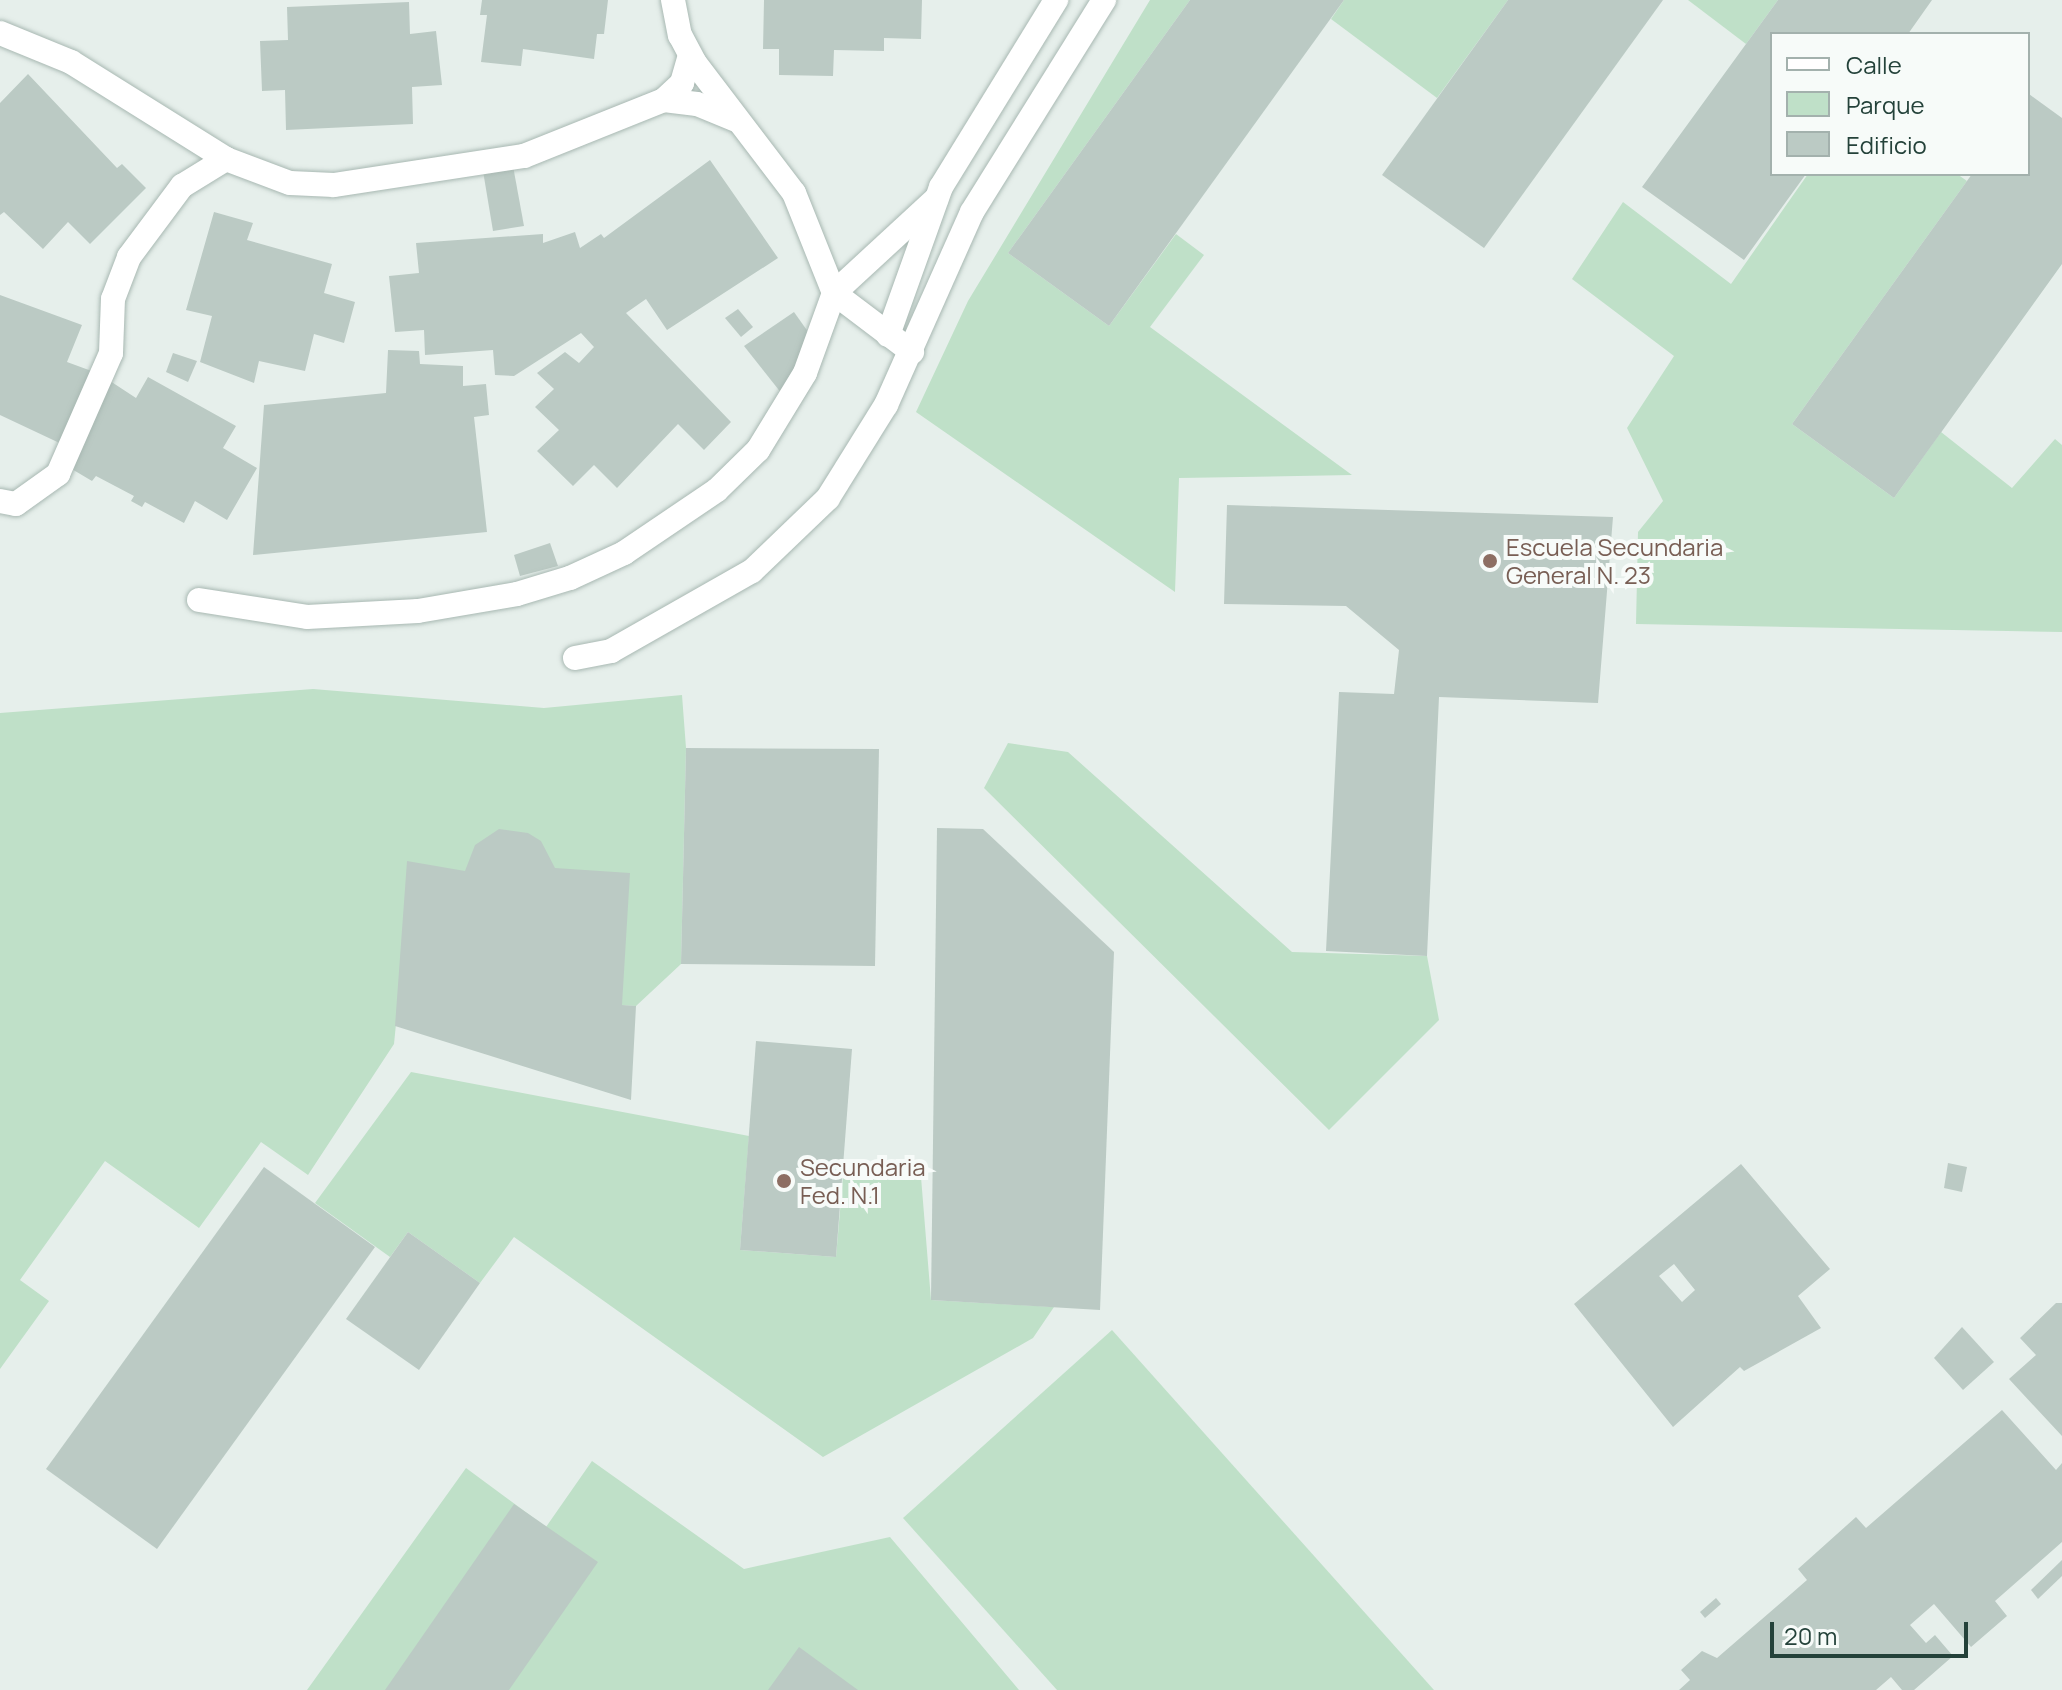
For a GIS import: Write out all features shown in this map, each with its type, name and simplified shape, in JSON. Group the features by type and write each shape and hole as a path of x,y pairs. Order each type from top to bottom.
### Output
{"street":[{"path":"673,0 690,55 794,193 834,293 912,352"},
{"path":"888,335 936,199 962,148 1056,0"},
{"path":"575,658 611,651 752,571 795,534 853,464 912,352 972,212 1104,0"},
{"path":"0,33 71,62 226,159 290,183 334,185 524,156 664,100 682,83 690,55"},
{"path":"664,100 697,104 739,121"},
{"path":"0,501 16,504 58,474 111,353 113,299 129,257 182,186 226,159"},
{"path":"199,600 307,617 418,611 517,594 570,578 624,553 717,490 758,450 805,373 834,293 936,199"}],"green space":[{"path":"1150,0 1190,0 1008,253 1109,326 1176,234 1204,255 1150,327 1352,475 1179,478 1175,592 916,412 968,301"},
{"path":"1344,0 1508,0 1437,98 1331,19"},
{"path":"1688,0 1778,0 1746,44"},
{"path":"1807,176 1960,176 1967,181 1792,424 1894,498 1941,432 2012,488 2055,439 2062,445 2062,632 1636,624 1638,532 1663,501 1627,428 1674,356 1572,279 1623,202 1731,284"},
{"path":"313,689 544,708 682,695 686,748 681,964 636,1006 399,994 394,1044 308,1175 261,1142 199,1228 105,1161 20,1280 49,1301 0,1369 0,713"},
{"path":"1008,743 1068,752 1292,952 1427,956 1439,1020 1329,1130 984,788"},
{"path":"411,1072 749,1136 740,1250 836,1257 844,1165 921,1177 931,1300 1054,1307 1033,1338 823,1457 514,1237 480,1283 408,1232 390,1257 315,1203"},
{"path":"1112,1330 1434,1690 1057,1690 903,1518"},
{"path":"592,1461 744,1569 890,1537 1019,1690 307,1690 466,1468 546,1527"}],"building":[{"path":"482,0 608,0 604,34 597,34 594,59 523,49 521,66 481,62 487,15 480,15"},
{"path":"764,0 922,0 921,39 884,38 884,51 834,50 833,76 779,75 779,49 763,49"},
{"path":"1190,0 1344,0 1109,326 1008,253"},
{"path":"1508,0 1663,0 1484,248 1382,175"},
{"path":"1778,0 1932,0 1909,32 1770,32 1770,176 1805,176 1744,260 1642,187"},
{"path":"409,2 410,34 436,31 442,85 412,87 413,124 286,130 285,90 262,91 260,41 288,40 287,7"},
{"path":"28,74 117,168 122,164 146,188 90,244 68,222 43,249 4,212 0,215 0,103"},
{"path":"2030,95 2062,118 2062,264 1894,498 1792,424 1971,176 2030,176"},
{"path":"710,160 778,258 667,330 646,299 626,313 731,422 704,450 678,424 617,488 594,465 573,486 537,451 559,430 535,407 554,389 537,373 565,352 579,363 594,347 581,333 514,376 495,375 493,350 425,355 424,330 395,332 389,276 419,273 416,243 543,234 543,243 575,232 580,248 601,234 604,238"},
{"path":"513,166 524,226 493,231 483,171"},
{"path":"214,212 253,223 247,240 332,264 324,293 355,302 344,343 314,334 305,371 259,361 254,383 200,362 212,316 186,310"},
{"path":"0,295 82,325 67,362 97,373 68,447 0,415"},
{"path":"738,309 753,327 741,337 725,318"},
{"path":"794,312 811,336 782,394 744,346"},
{"path":"388,350 419,351 420,364 463,366 463,386 486,384 489,415 474,417 487,532 253,555 264,405 386,393"},
{"path":"173,353 197,361 188,382 166,372"},
{"path":"148,377 236,426 223,448 257,468 227,520 195,501 184,523 145,502 142,507 131,501 134,496 96,476 92,481 65,465 107,379 136,398"},
{"path":"1227,505 1613,517 1598,703 1439,697 1427,956 1326,951 1339,692 1394,694 1399,650 1346,606 1224,604"},
{"path":"550,543 558,566 520,576 514,555"},
{"path":"686,748 879,749 875,966 681,964"},
{"path":"937,828 983,829 1114,952 1100,1310 931,1300"},
{"path":"499,829 528,833 541,841 555,868 630,873 622,1005 636,1006 631,1100 395,1026 407,861 465,871 475,845"},
{"path":"756,1041 852,1049 836,1257 740,1250"},
{"path":"1948,1163 1967,1167 1962,1192 1944,1188"},
{"path":"1741,1164 1830,1269 1798,1296 1821,1328 1744,1371 1740,1367 1673,1427 1574,1304","holes":["1674,1264 1695,1290 1682,1302 1659,1276"]},
{"path":"264,1167 375,1247 157,1549 46,1469"},
{"path":"408,1232 480,1283 419,1370 346,1319"},
{"path":"2056,1303 2062,1303 2062,1436 2009,1379 2036,1355 2020,1338"},
{"path":"1962,1327 1994,1362 1963,1390 1934,1358"},
{"path":"2002,1410 2056,1470 2062,1463 2062,1542 1995,1601 2007,1616 1971,1647 1934,1604 1910,1625 1926,1643 1935,1635 1953,1656 1914,1690 1902,1690 1891,1677 1876,1690 1679,1690 1690,1680 1681,1670 1702,1651 1717,1658 1807,1580 1798,1569 1856,1517 1866,1528"},
{"path":"514,1504 598,1562 509,1690 385,1690"},
{"path":"2062,1560 2062,1576 2038,1599 2031,1590"},
{"path":"1716,1598 1721,1604 1705,1618 1700,1612"},
{"path":"799,1647 858,1690 768,1690"}],"place":[{"name":"Escuela Secundaria General N. 23","path":"1490,561"},
{"name":"Secundaria Fed. N.1","path":"784,1181"}]}
